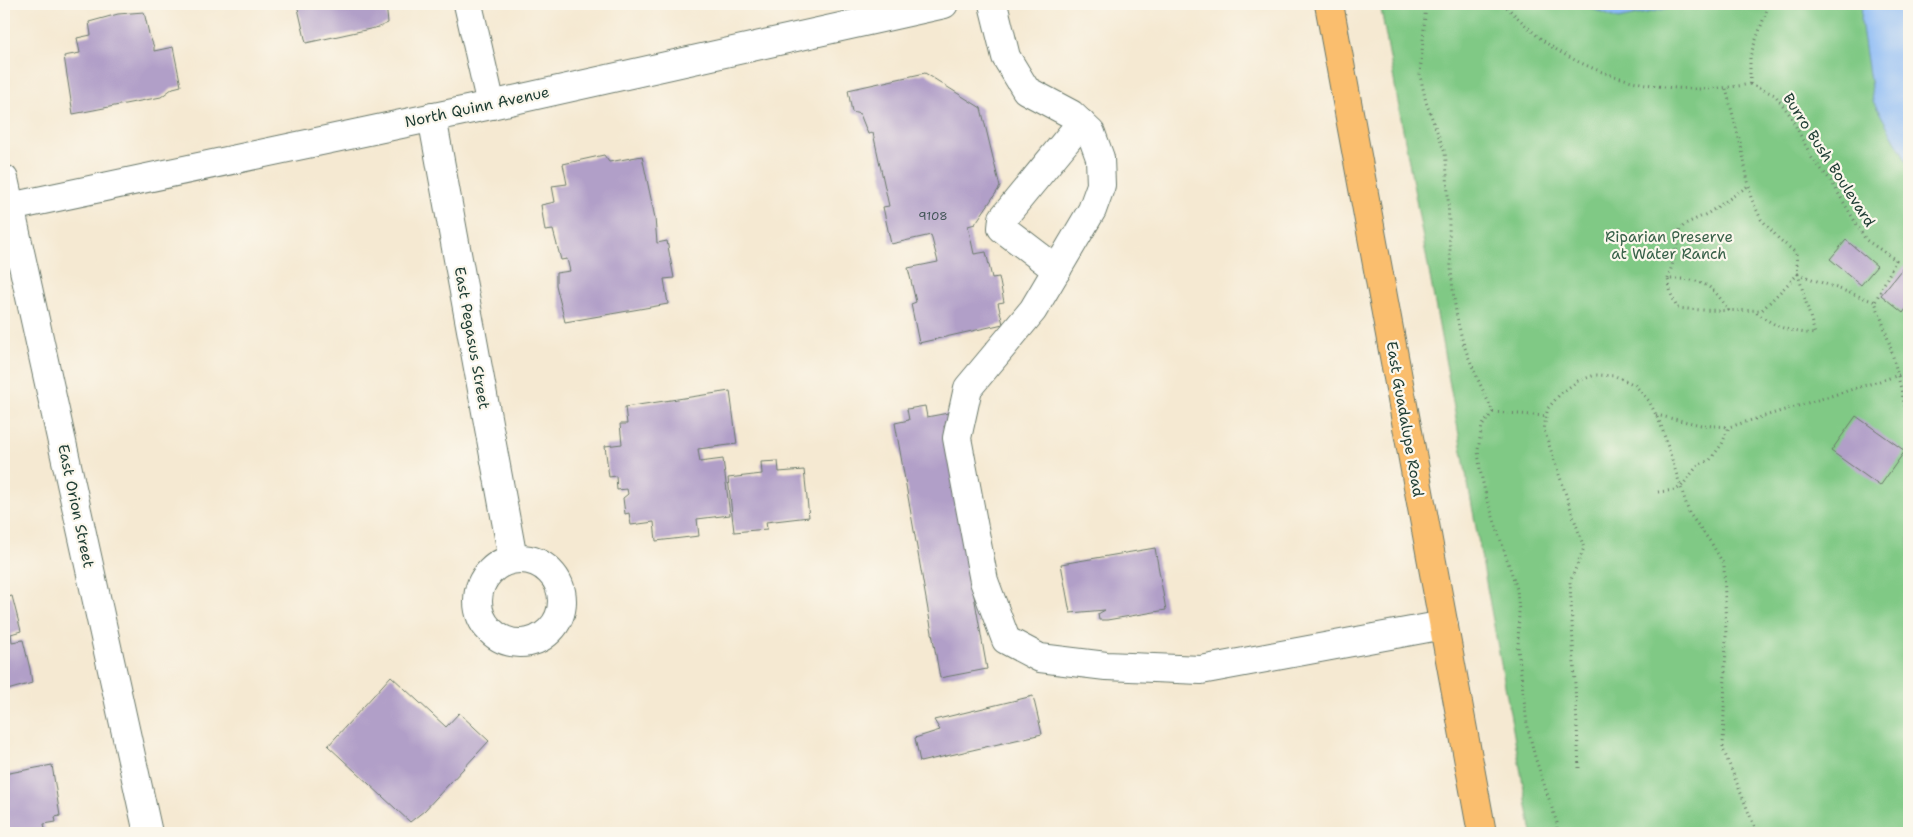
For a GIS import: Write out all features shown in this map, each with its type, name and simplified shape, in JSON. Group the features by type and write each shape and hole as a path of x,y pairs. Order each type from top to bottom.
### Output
{"main road":[{"name":"East Guadalupe Road","path":"1329,4 1482,833"}],"street":[{"path":"468,4 491,105"},
{"name":"North Quinn Avenue","path":"10,207 491,105 944,4"},
{"path":"992,4 1006,57 1026,90 1070,114 1091,133 1100,158 1101,185 1092,210 1033,310 968,388 957,438 984,581 1006,640 1040,658 1106,666 1202,670 1444,625"},
{"name":"East Pegasus Street","path":"432,117 513,559"},
{"path":"1057,270 1002,228 1004,218 1081,123"},
{"name":"East Orion Street","path":"4,180 148,833"}],"path":[{"path":"1426,4 1420,75 1426,102 1445,153 1458,316 1464,345 1492,412"},
{"path":"1503,4 1551,46 1597,70 1625,80 1668,88 1726,89 1750,84 1750,56 1769,4"},
{"name":"Burro Bush Boulevard","path":"1750,84 1775,95 1790,115 1812,158 1830,181 1866,240 1896,260 1875,302"},
{"path":"1726,89 1742,150 1751,198 1761,219 1779,239 1796,253 1798,274 1815,334 1792,331 1772,325 1754,310"},
{"path":"1748,186 1707,214 1685,224 1679,231 1676,252 1668,279 1671,294 1677,308 1698,310 1762,310 1798,274"},
{"path":"1798,274 1875,302 1884,325 1898,375 1909,426"},
{"path":"1668,279 1690,278 1703,282 1720,296 1729,310"},
{"path":"1656,415 1700,425 1728,427 1909,372"},
{"path":"1579,768 1570,582 1584,548 1544,430 1548,408 1560,393 1578,381 1595,375 1615,376 1635,385 1650,401 1689,514 1712,544 1724,565 1726,636 1723,749 1757,833"},
{"path":"1492,412 1546,416"},
{"path":"1492,412 1482,426 1478,450 1480,470 1486,496 1518,589 1518,649 1527,724 1535,758 1557,823 1557,833"},
{"path":"1658,492 1675,490 1681,487 1698,465 1710,460 1722,444 1728,427"}],"green space":[{"name":"Riparian Preserve at Water Ranch","path":"1380,4 1909,4 1909,833 1532,833"}],"water":[{"path":"1580,4 1675,4 1670,8 1618,19"},
{"path":"1862,4 1909,4 1909,165 1873,101 1861,21"}],"building":[{"path":"297,4 386,4 388,23 379,27 306,43"},
{"path":"144,12 154,51 173,47 181,86 173,88 161,97 73,114 64,56 80,53 77,38 91,35 89,22 118,14"},
{"path":"925,73 981,108 1000,187 975,224 968,226 974,254 986,252 992,278 999,277 1004,302 998,303 1003,324 919,343 911,304 916,302 908,268 938,262 931,235 891,244 883,207 889,206 873,133 868,134 860,114 852,112 848,90"},
{"path":"604,155 609,162 642,156 655,218 657,243 667,241 674,278 664,279 668,304 565,322 556,285 556,273 570,271 567,259 561,260 553,230 545,231 541,205 555,202 552,186 567,184 563,164"},
{"path":"1846,240 1877,266 1861,285 1830,259"},
{"path":"1905,265 1909,269 1909,305 1903,313 1881,295"},
{"path":"730,391 737,444 698,449 700,462 723,459 730,515 697,519 699,536 656,541 654,522 631,525 629,513 625,514 623,498 628,494 627,489 617,490 616,476 609,477 605,446 622,444 620,424 627,424 625,407"},
{"path":"925,406 927,417 948,413 950,425 944,426 987,669 940,678 895,423 909,420 907,409"},
{"path":"1856,416 1905,451 1880,486 1831,451"},
{"path":"778,461 779,472 804,470 809,517 766,522 767,529 734,532 728,478 762,474 761,462"},
{"path":"1155,548 1166,610 1107,620 1099,620 1098,614 1105,610 1070,613 1061,564"},
{"path":"12,596 21,631 11,634 12,642 23,640 32,683 4,691 4,598"},
{"path":"391,676 446,727 459,713 489,741 424,811 410,822 328,746"},
{"path":"1033,696 1042,734 920,762 915,738 940,730 934,720"},
{"path":"52,765 60,816 55,817 56,822 44,824 46,833 4,833 4,774"}]}
